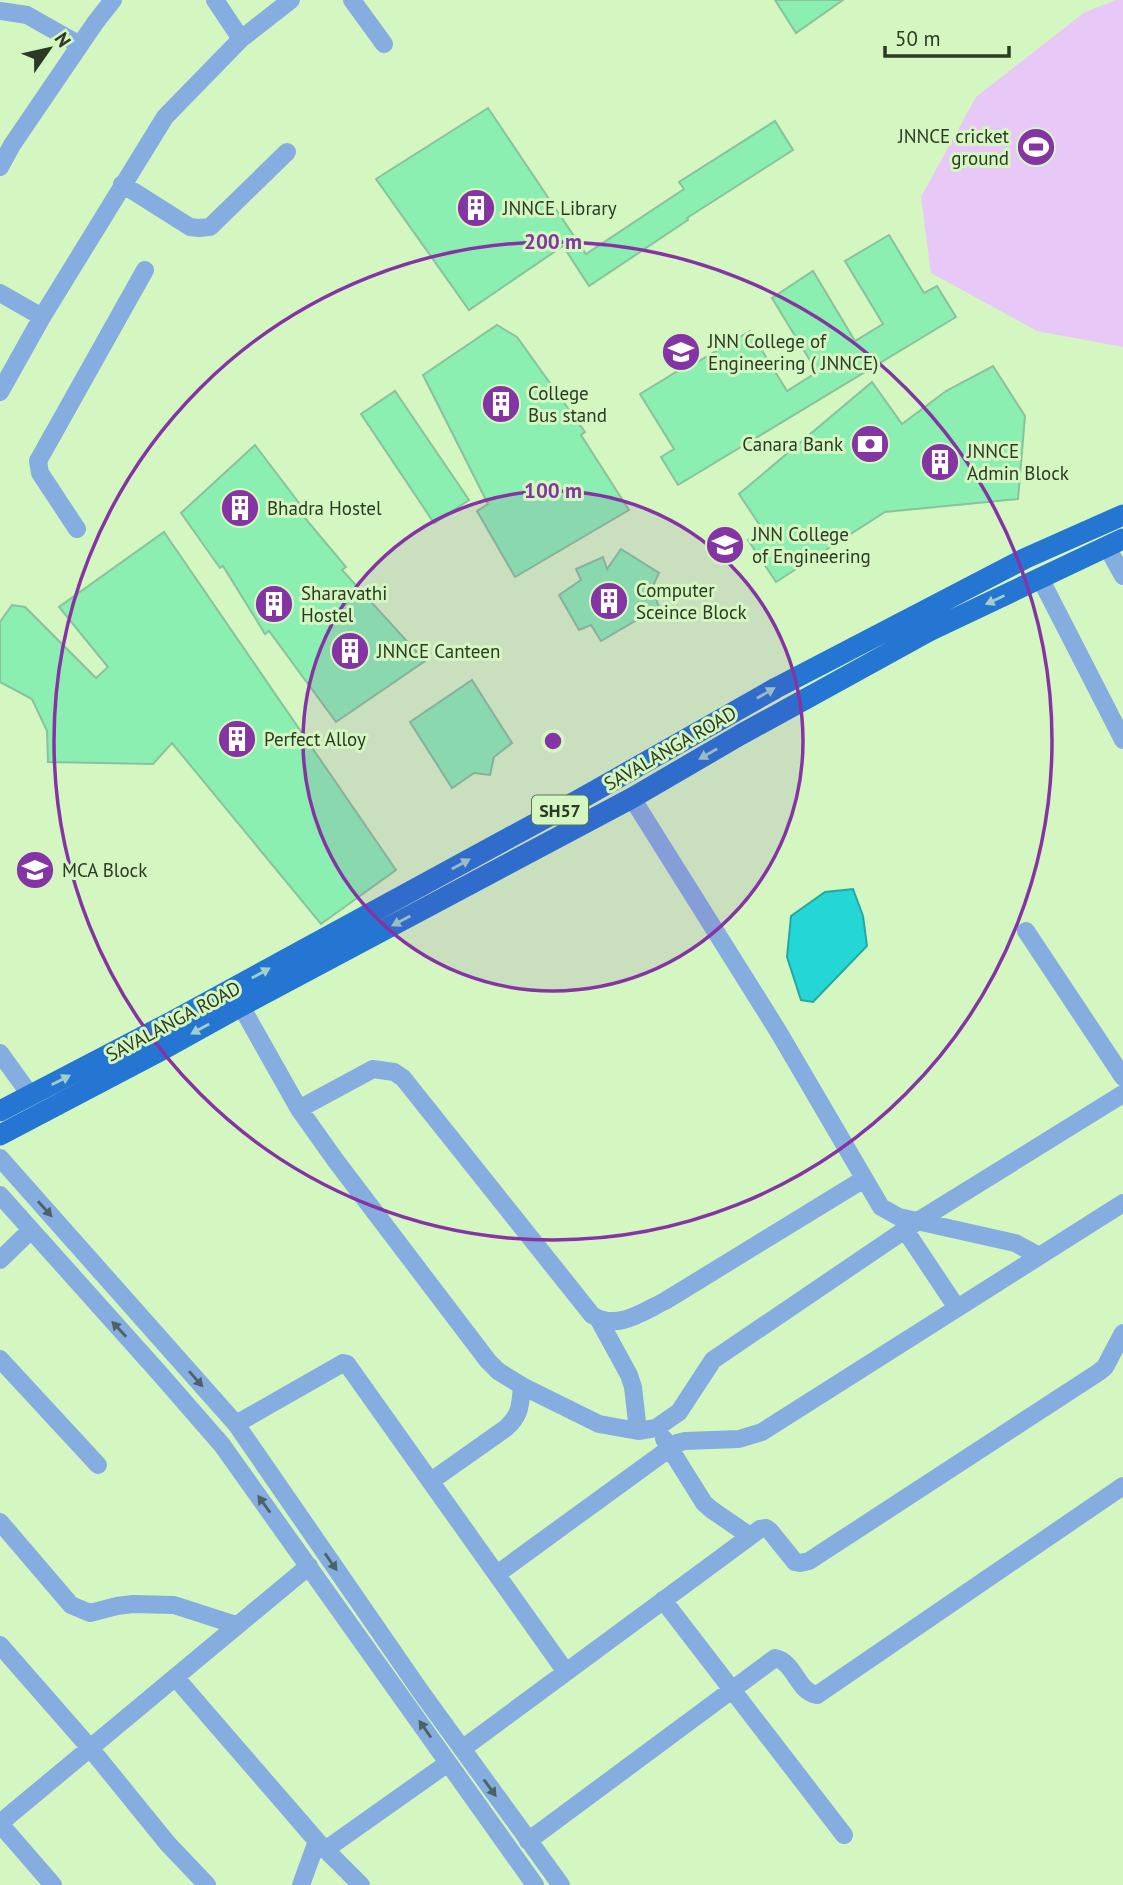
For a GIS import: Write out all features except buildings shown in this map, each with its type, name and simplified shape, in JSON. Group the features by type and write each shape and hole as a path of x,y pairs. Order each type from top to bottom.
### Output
{"main road":[{"name":"SAVALANGA ROAD","path":"0,1111 208,1003 812,669 1026,558 1123,515"},
{"name":"SAVALANGA ROAD","path":"0,1135 632,798 929,631 1115,543"}],"street":[{"path":"0,167 12,145 113,0"},
{"path":"215,0 241,39"},
{"path":"0,392 41,317 165,117 241,39 291,0"},
{"path":"352,0 384,44"},
{"path":"0,11 27,15 80,45"},
{"path":"122,184 190,227 210,227 287,152"},
{"path":"77,529 40,474 38,461 145,270"},
{"path":"0,293 41,317"},
{"path":"1115,543 1123,576"},
{"path":"1040,578 1123,740"},
{"path":"632,798 778,1031 881,1207 912,1225 1015,1243 1040,1256"},
{"path":"1026,931 1123,1077"},
{"path":"242,1006 299,1109 488,1361 498,1371 522,1386 599,1424 638,1431 656,1428 679,1412 713,1360 912,1225 1123,1094"},
{"path":"0,1053 31,1096"},
{"path":"299,1109 373,1069 394,1072 403,1078 592,1315 607,1322 631,1318 664,1301 864,1179"},
{"path":"0,1158 236,1424 462,1749 561,1885"},
{"path":"0,1195 222,1445 535,1885"},
{"path":"497,1574 670,1448 685,1441 739,1439 762,1432 1123,1203"},
{"path":"912,1225 957,1308"},
{"path":"0,1260 31,1230"},
{"path":"599,1320 629,1375 638,1431"},
{"path":"462,1749 760,1529 766,1528 770,1531 795,1562 809,1561 1099,1372 1105,1367 1123,1333"},
{"path":"0,1359 98,1465"},
{"path":"236,1424 343,1363 347,1364 566,1672"},
{"path":"431,1481 515,1419 520,1409 522,1386"},
{"path":"656,1428 704,1503 750,1536"},
{"path":"528,1840 775,1658 787,1663 808,1692 817,1695 1123,1486"},
{"path":"0,1522 71,1605 80,1609 90,1613 117,1606 174,1605 236,1625"},
{"path":"53,1885 0,1823 309,1566"},
{"path":"663,1600 844,1835"},
{"path":"0,1645 206,1885"},
{"path":"175,1676 321,1846 361,1885"},
{"path":"302,1885 321,1846 448,1763"}],"shaded area":[{"name":"JNNCE cricket ground","path":"1116,0 1123,0 1123,347 1037,331 931,273 921,197 976,97 1085,12"}],"water":[{"path":"853,889 863,916 867,946 813,1002 801,1000 787,957 791,916 825,892"}],"place":[{"name":"JNNCE cricket ground","path":"1036,147"},
{"name":"JNNCE Library","path":"476,208"},
{"name":"JNN College of Engineering ( JNNCE)","path":"681,352"},
{"name":"College Bus stand","path":"501,404"},
{"name":"Canara Bank","path":"870,444"},
{"name":"JNNCE Admin Block","path":"940,462"},
{"name":"Bhadra Hostel","path":"240,508"},
{"name":"JNN College of Engineering","path":"725,545"},
{"name":"Computer Sceince Block","path":"609,601"},
{"name":"Sharavathi Hostel","path":"274,604"},
{"name":"JNNCE Canteen","path":"350,651"},
{"name":"Perfect Alloy","path":"237,739"},
{"name":"MCA Block","path":"35,870"}]}
